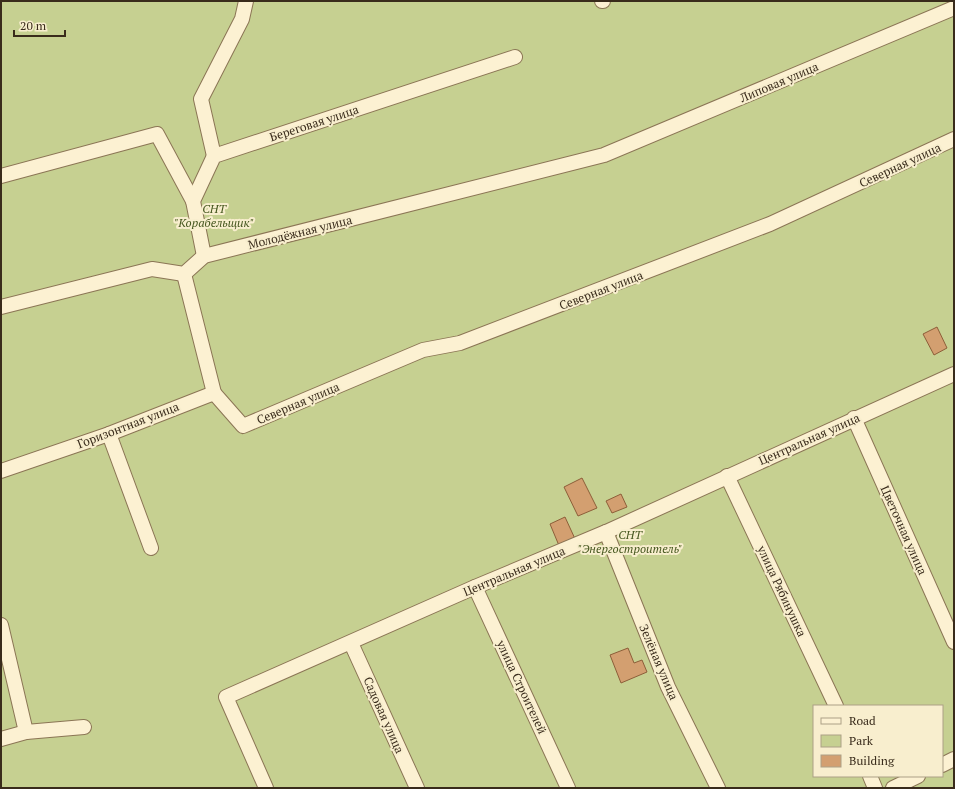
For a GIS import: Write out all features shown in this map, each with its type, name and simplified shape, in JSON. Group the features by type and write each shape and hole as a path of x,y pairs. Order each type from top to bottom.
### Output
{"street":[{"path":"193,201 214,156 202,99 242,19 246,1"},
{"name":"Липовая улица","path":"604,155 954,8"},
{"name":"Береговая улица","path":"214,156 515,57"},
{"path":"1,176 157,134 193,201 204,256"},
{"name":"Северная улица","path":"214,393 243,426 423,350 460,343 770,224 954,139"},
{"name":"Молодёжная улица","path":"184,274 204,256 604,155"},
{"path":"1,307 152,269 184,274 214,393"},
{"name":"Центральная улица","path":"266,788 226,698 475,587 606,532 854,418 954,374"},
{"name":"Горизонтная улица","path":"1,471 109,434 214,393"},
{"name":"Цветочная улица","path":"854,418 954,642"},
{"path":"109,434 151,548"},
{"name":"улица Рябинушка","path":"727,476 836,705"},
{"name":"Зелёная улица","path":"606,532 668,687 718,788"},
{"name":"улица Строителей","path":"475,587 568,788"},
{"path":"1,625 26,732"},
{"name":"Садовая улица","path":"351,643 417,788"},
{"path":"1,740 26,732 84,727"},
{"path":"943,764 954,759"},
{"path":"870,777 875,788"},
{"path":"893,788 916,777"}],"green space":[{"path":"1,1 954,1 954,788 1,788"}],"building":[{"path":"937,327 947,348 934,355 923,334"},
{"path":"582,478 597,508 578,516 564,487"},
{"path":"621,494 627,507 612,513 606,501"},
{"path":"565,517 576,541 560,548 550,524"},
{"path":"628,648 634,663 642,660 647,672 621,683 610,655"}],"park label":[{"name":"СНТ \"Корабельщик\"","path":"214,215"},
{"name":"СНТ \"Энергостроитель\"","path":"630,541"}]}
